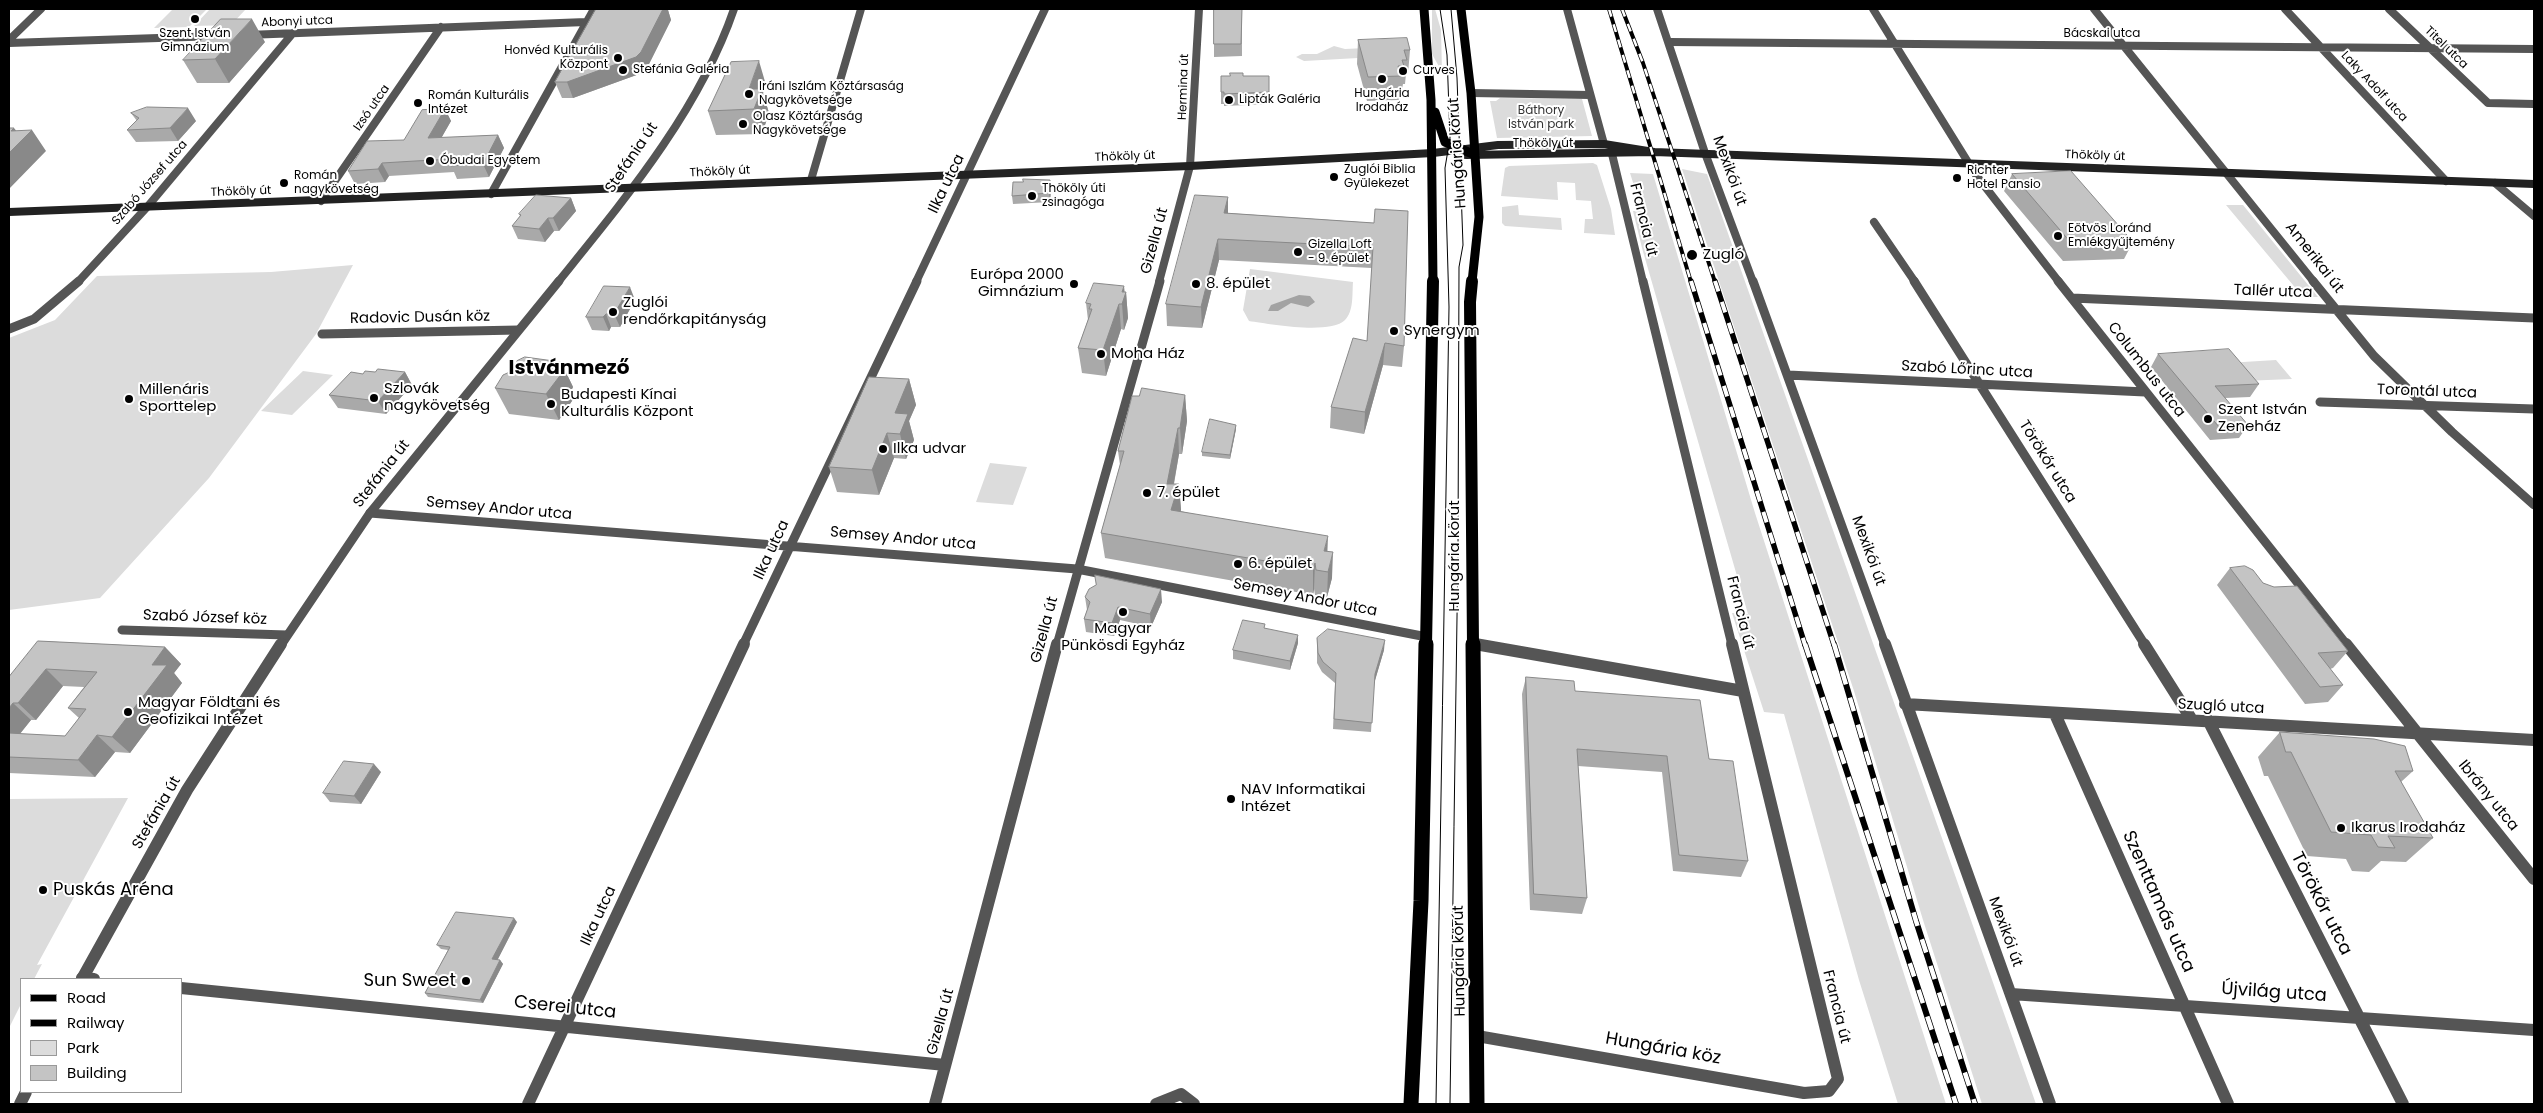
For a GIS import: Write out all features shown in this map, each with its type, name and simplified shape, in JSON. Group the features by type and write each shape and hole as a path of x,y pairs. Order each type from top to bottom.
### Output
{"main road":[{"name":"Hungária körút","path":"1411,1104 1421,902 1433,275 1431,100 1424,9"},
{"name":"Hungária körút","path":"1461,9 1471,94 1479,217 1470,302 1477,1104"},
{"path":"1431,100 1445,142 1458,149 1475,151"},
{"name":"Thököly út","path":"9,212 1190,166 1604,144 1654,152"},
{"name":"Thököly út","path":"1432,153 1458,149"},
{"name":"Thököly út","path":"1475,151 1612,154 1654,152 1705,153 2534,184"}],"street":[{"path":"9,41 41,9"},
{"path":"491,194 594,9"},
{"name":"Stefánia út","path":"87,978 188,790 287,635 370,513 634,188 694,94 725,35 734,9"},
{"path":"812,180 860,9"},
{"name":"Ilka utca","path":"528,1104 850,417 969,174 1045,9"},
{"name":"Hermina út","path":"1190,166 1199,9"},
{"path":"1567,9 1604,144"},
{"name":"Mexikói út","path":"1657,9 1670,42 1705,153 1788,375 2050,1104"},
{"name":"Columbus utca","path":"1873,9 1966,162 2144,392 2417,734"},
{"name":"Amerikai út","path":"2094,9 2374,356 2422,405 2496,474 2534,505"},
{"name":"Laky Adolf utca","path":"2285,9 2446,181"},
{"name":"Titel utca","path":"2389,9 2488,103 2534,104"},
{"name":"Abonyi utca","path":"238,35 586,22"},
{"name":"Izsó utca","path":"321,201 441,28"},
{"name":"Szabó József utca","path":"9,329 34,319 74,286 148,206 293,33"},
{"path":"9,41 229,35"},
{"name":"Bácskai utca","path":"1670,42 2534,49"},
{"path":"1471,94 1590,95"},
{"name":"Francia út","path":"1612,154 1838,1079"},
{"name":"Gizella út","path":"935,1104 1077,569 1150,317 1190,166"},
{"path":"2495,183 2534,216"},
{"name":"Törökőr utca","path":"1874,222 1904,264 2192,720"},
{"name":"Tallér utca","path":"2072,298 2534,318"},
{"name":"Radovic Dusán köz","path":"322,334 518,330"},
{"name":"Szabó Lőrinc utca","path":"1788,375 2144,392"},
{"name":"Torontál utca","path":"2320,402 2534,409"},
{"name":"Semsey Andor utca","path":"370,513 1077,569 1427,637"},
{"name":"Szabó József köz","path":"122,630 287,635"},
{"path":"1472,643 1743,691"},
{"name":"Szugló utca","path":"1905,704 2534,740"},
{"name":"Szenttamás utca","path":"2055,714 2228,1104"},
{"name":"Törökőr utca","path":"2208,720 2404,1104"},
{"name":"Ibrány utca","path":"2417,734 2534,879"},
{"name":"Cserei utca","path":"182,988 945,1065"},
{"name":"Újvilág utca","path":"2010,994 2534,1030"},
{"name":"Hungária köz","path":"1477,1036 1804,1093 1829,1090 1838,1079"},
{"path":"1156,1104 1164,1099 1180,1094 1194,1104"}],"green space":[{"path":"173,9 207,9 189,27 154,28"},
{"path":"210,9 246,9 231,25 194,26"},
{"path":"1432,9 1435,9 1441,30 1442,72 1432,54"},
{"path":"1334,46 1345,49 1366,48 1376,57 1304,61 1296,57 1302,54 1317,54"},
{"name":"Báthory István park","path":"1500,98 1582,99 1592,136 1497,138 1490,101 1496,101"},
{"path":"1593,163 1597,165 1611,209 1615,235 1584,233 1585,219 1593,219 1591,201 1576,200 1575,183 1557,182 1558,200 1501,196 1505,168 1509,166"},
{"path":"1682,169 1707,174 2036,1104 1982,1104 1923,920 1854,691"},
{"path":"1630,173 1653,174 1755,513 1946,1104 1898,1104 1859,980 1784,714 1764,712 1732,613 1748,614 1642,248 1633,211 1642,211"},
{"path":"1518,205 1519,215 1561,218 1562,230 1505,226 1502,223 1502,207"},
{"path":"2226,205 2243,205 2318,297 2303,297"},
{"name":"Millenáris Sporttelep","path":"353,265 316,334 209,478 100,598 9,610 9,338 55,320 97,276 271,272"},
{"path":"1250,269 1353,282 1350,312 1345,320 1326,327 1299,327 1249,321 1243,310"},
{"path":"2276,360 2292,379 2243,381 2227,363"},
{"path":"303,371 333,375 292,415 261,411"},
{"path":"990,463 1027,467 1013,505 976,502"},
{"name":"Puskás Aréna","path":"128,798 37,965 42,964 35,978 20,978 20,1006 9,1028 9,799"}],"shaded area":[{"path":"1299,295 1310,296 1315,302 1308,307 1291,303 1278,311 1268,311 1271,305"}],"building":[{"path":"596,9 663,9 641,52 636,57 567,82 555,82"},
{"path":"1214,9 1242,9 1241,44 1214,44"},
{"path":"221,19 252,19 215,59 183,60"},
{"path":"1407,38 1410,50 1404,50 1407,60 1402,60 1404,66 1398,66 1401,76 1368,77 1358,40"},
{"path":"759,61 749,89 762,89 754,109 708,111 731,62"},
{"path":"1230,73 1243,73 1243,76 1269,76 1269,92 1224,94 1224,92 1221,92 1221,76 1230,76"},
{"path":"147,107 188,108 170,128 127,130 139,118 131,113"},
{"path":"445,109 428,138 498,135 483,164 451,166 454,159 415,161 382,163 378,169 348,171 367,141 404,140 422,110"},
{"path":"9,128 14,128 11,131 32,130 9,153"},
{"path":"2071,171 2133,242 2072,244 2012,174"},
{"path":"1023,179 1050,180 1049,193 1012,196 1013,182 1023,182"},
{"path":"536,195 571,198 553,218 548,218 539,229 512,226 521,215 519,214"},
{"path":"1195,195 1228,197 1224,213 1374,223 1375,209 1408,211 1404,346 1385,343 1365,412 1331,407 1353,338 1367,341 1373,247 1218,239 1201,307 1166,304"},
{"path":"1094,283 1124,286 1122,292 1126,292 1122,304 1119,304 1103,350 1078,348 1092,309 1089,309 1091,304 1086,303"},
{"path":"604,286 630,287 614,314 606,314 603,317 586,317"},
{"path":"2229,349 2259,384 2215,386 2248,425 2219,427 2158,354"},
{"path":"525,357 561,362 554,372 562,373 546,394 495,388 503,375 514,370 517,361"},
{"path":"378,369 405,372 378,401 329,395 351,372 363,374 365,371 375,372"},
{"path":"869,377 909,379 895,413 908,414 900,434 887,433 872,470 829,467"},
{"path":"1142,388 1185,395 1180,428 1178,428 1167,484 1179,484 1171,510 1328,536 1324,551 1333,552 1328,572 1316,570 1315,563 1313,569 1101,533 1124,451 1118,451 1132,396 1139,396"},
{"path":"1210,419 1236,425 1230,455 1202,452"},
{"path":"2245,566 2253,570 2263,583 2274,587 2297,586 2348,651 2318,653 2343,685 2320,687 2230,568"},
{"path":"1095,575 1161,589 1150,614 1118,607 1112,623 1084,619 1090,602 1085,597 1089,589 1096,585"},
{"path":"1243,620 1265,624 1264,628 1298,635 1290,661 1233,650"},
{"path":"1328,629 1385,640 1375,674 1372,723 1334,719 1336,673 1323,662 1318,653 1317,638"},
{"path":"38,641 165,647 152,665 167,665 112,737 97,735 78,760 9,757 9,733 65,736 86,709 68,708 97,672 46,669 18,703 13,703 9,708 9,677"},
{"path":"1526,677 1574,681 1575,691 1700,700 1709,759 1733,761 1748,861 1679,855 1667,756 1577,749 1587,898 1534,894"},
{"path":"2280,732 2374,739 2405,746 2413,771 2395,771 2433,838 2388,836 2395,848 2378,847 2371,835 2331,832 2291,752 2286,752"},
{"path":"344,761 374,764 354,796 323,793"},
{"path":"456,912 514,918 492,959 500,960 480,1000 425,993 450,947 437,945"}],"tram line":[{"path":"1436,1104 1449,307 1445,168 1450,138 1447,55 1440,9"},
{"path":"1450,1104 1458,548 1459,267 1463,245 1457,78 1451,9"}],"railway":[{"path":"1609,9 1691,282"},
{"path":"1622,9 1643,63 1715,282"},
{"path":"1691,281 1805,645"},
{"path":"1715,281 1834,645"},
{"path":"1805,644 1956,1104"},
{"path":"1834,644 1916,921 1975,1104"}],"place":[{"name":"Szent István Gimnázium","path":"195,19"},
{"name":"Honvéd Kulturális Központ","path":"618,58"},
{"name":"Stefánia Galéria","path":"623,70"},
{"name":"Curves","path":"1403,71"},
{"name":"Hungária Irodaház","path":"1382,79"},
{"name":"Iráni Iszlám Köztársaság Nagykövetsége","path":"749,94"},
{"name":"Lipták Galéria","path":"1229,100"},
{"name":"Román Kulturális Intézet","path":"418,103"},
{"name":"Olasz Köztársaság Nagykövetsége","path":"743,124"},
{"name":"Óbudai Egyetem","path":"430,161"},
{"name":"Zuglói Biblia Gyülekezet","path":"1334,177"},
{"name":"Richter Hotel Pansio","path":"1957,178"},
{"name":"Román nagykövetség","path":"284,183"},
{"name":"Thököly úti zsinagóga","path":"1032,196"},
{"name":"Eötvös Loránd Emlékgyűjtemény","path":"2058,236"},
{"name":"Gizella Loft - 9. épület","path":"1298,252"},
{"name":"Zugló","path":"1692,255"},
{"name":"Európa 2000 Gimnázium","path":"1074,284"},
{"name":"8. épület","path":"1196,284"},
{"name":"Zuglói rendőrkapitányság","path":"613,312"},
{"name":"Synergym","path":"1394,331"},
{"name":"Moha Ház","path":"1101,354"},
{"name":"Szlovák nagykövetség","path":"374,398"},
{"name":"Millenáris Sporttelep","path":"129,399"},
{"name":"Budapesti Kínai Kulturális Központ","path":"551,404"},
{"name":"Szent István Zeneház","path":"2208,419"},
{"name":"Ilka udvar","path":"883,449"},
{"name":"7. épület","path":"1147,493"},
{"name":"6. épület","path":"1238,564"},
{"name":"Magyar Pünkösdi Egyház","path":"1123,612"},
{"name":"Magyar Földtani és Geofizikai Intézet","path":"128,712"},
{"name":"NAV Informatikai Intézet","path":"1231,799"},
{"name":"Ikarus Irodaház","path":"2341,828"},
{"name":"Puskás Aréna","path":"43,890"},
{"name":"Sun Sweet","path":"466,981"}],"district":[{"name":"Istvánmező","path":"569,369"}]}
